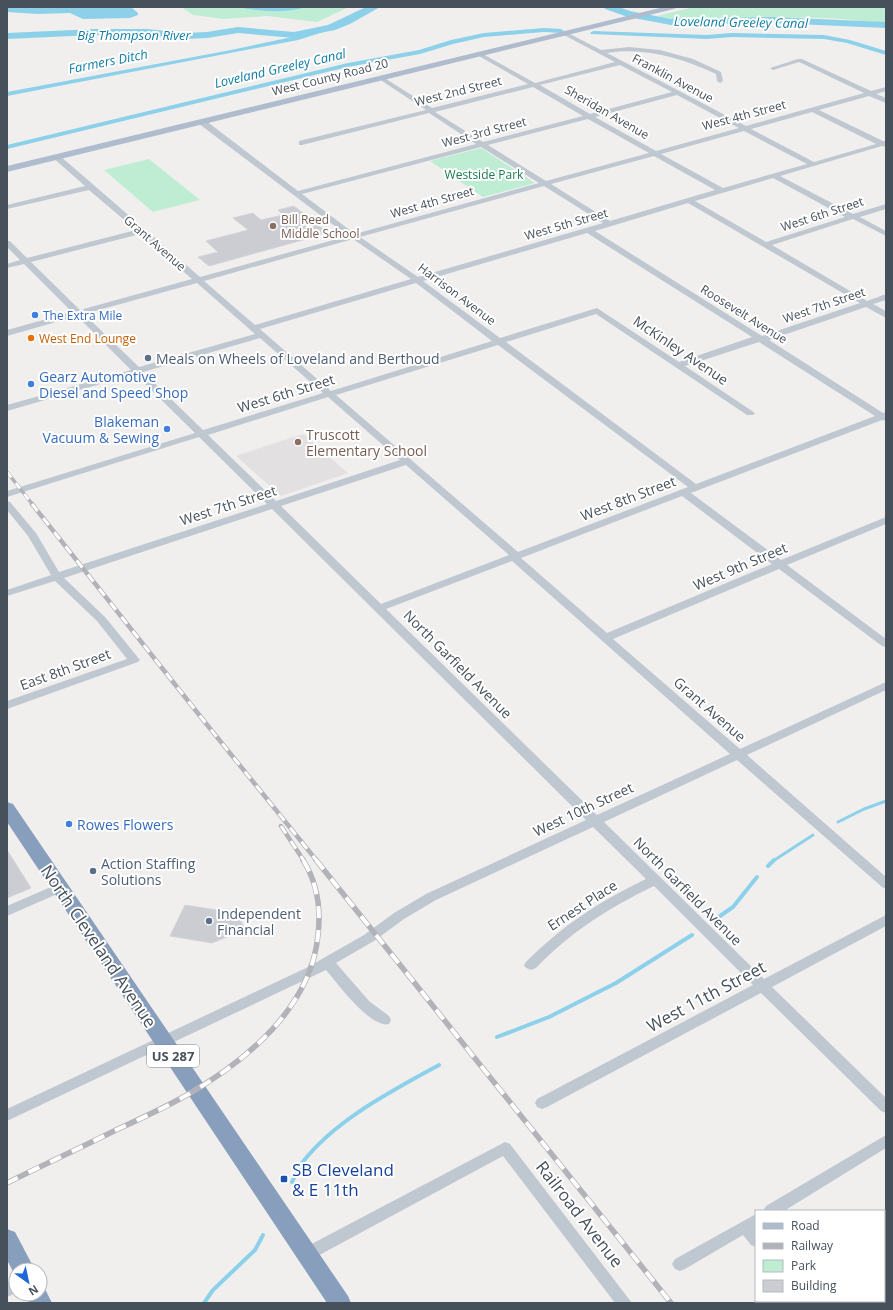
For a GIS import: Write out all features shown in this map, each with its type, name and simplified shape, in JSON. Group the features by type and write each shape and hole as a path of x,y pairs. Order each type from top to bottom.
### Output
{"highway":[{"name":"North Cleveland Avenue","path":"7,808 340,1303"},
{"path":"7,1239 20,1262"}],"main road":[{"name":"West County Road 20","path":"7,169 674,7"}],"street":[{"name":"Franklin Avenue","path":"566,34 813,164"},
{"path":"599,52 614,49 626,49 671,55 707,67 719,73 720,81"},
{"name":"Sheridan Avenue","path":"479,54 722,191"},
{"path":"773,68 800,60 886,101"},
{"name":"West 2nd Street","path":"302,143 620,63"},
{"path":"381,78 481,145 609,224"},
{"name":"West 4th Street","path":"7,332 886,89"},
{"name":"West 3rd Street","path":"297,193 677,93"},
{"path":"812,109 885,144"},
{"name":"Harrison Avenue","path":"202,122 353,236 417,280 695,488"},
{"name":"West 5th Street","path":"254,328 885,144"},
{"name":"Grant Avenue","path":"56,157 407,461 605,638 886,884"},
{"path":"774,176 886,234"},
{"path":"7,207 90,187"},
{"path":"689,201 886,315"},
{"name":"West 6th Street","path":"765,245 886,206"},
{"name":"Roosevelt Avenue","path":"588,230 884,417"},
{"path":"7,266 141,231"},
{"name":"North Garfield Avenue","path":"7,243 886,1107"},
{"name":"West 7th Street","path":"679,365 784,332 886,297"},
{"name":"West 6th Street","path":"7,494 597,311"},
{"name":"McKinley Avenue","path":"597,311 750,413"},
{"path":"7,408 261,335"},
{"name":"West 8th Street","path":"380,608 884,417"},
{"name":"West 7th Street","path":"7,593 407,461"},
{"path":"683,492 886,644"},
{"path":"7,504 32,535 57,577"},
{"name":"West 9th Street","path":"605,638 886,520"},
{"name":"East 8th Street","path":"7,705 134,660 101,619 57,577"},
{"name":"West 10th Street","path":"7,1115 301,977 328,963 369,938 399,916 431,897 886,686"},
{"name":"Ernest Place","path":"531,965 554,942 597,911 613,901 656,880"},
{"path":"7,911 60,888"},
{"name":"West 11th Street","path":"542,1103 886,920"},
{"path":"328,963 364,1005 384,1020"},
{"path":"773,1210 886,1141"},
{"name":"Railroad Avenue","path":"307,1254 505,1148 624,1303"},
{"path":"680,1264 750,1224 755,1237"}],"shaded area":[{"path":"303,434 348,473 281,496 236,456"}],"green space":[{"path":"181,7 349,7 317,22 267,16 224,19 193,15"},
{"path":"694,7 886,7 886,23 810,18 704,22 657,16"},
{"name":"Westside Park","path":"481,148 535,183 483,197 430,161"},
{"path":"149,159 200,200 153,212 104,170"}],"water":[{"path":"7,7 131,7 138,13 138,15 130,18 83,19 70,13 37,14 7,12"},
{"path":"238,7 308,7 273,11"}],"building":[{"name":"Bill Reed Middle School","path":"294,206 328,233 209,266 198,257 218,252 206,241 248,230 233,218 253,213 261,220 283,215 278,210"},
{"path":"7,850 31,888 7,898"},
{"name":"Independent Financial","path":"185,905 235,913 246,929 212,943 170,936"}],"waterway":[{"name":"Big Thompson River","path":"7,36 95,32 147,32 185,36 207,35 238,30 294,35 331,28 375,7"},
{"name":"Big Thompson River","path":"609,7 628,14 671,22 772,20 886,25"},
{"name":"Farmers Ditch","path":"7,94 231,52 298,38 331,28"},
{"name":"Loveland Greeley Canal","path":"7,147 348,65 420,52 451,42 484,35 544,30 561,31"},
{"name":"Loveland Greeley Canal","path":"593,33 707,37 732,35 824,37 848,41 886,53"},
{"path":"838,822 864,809 886,801"},
{"path":"773,861 813,835"},
{"path":"768,866 773,861"},
{"path":"720,916 733,907 757,877"},
{"path":"497,1037 549,1017 616,983 692,935"},
{"path":"292,1182 302,1163 315,1148 347,1120 402,1085 439,1065"},
{"path":"204,1303 213,1290 255,1250 263,1235"}],"railway":[{"path":"7,472 33,505"},
{"path":"32,504 317,861"},
{"path":"281,826 304,861"},
{"path":"7,1183 187,1095 231,1066 253,1049 272,1030 289,1009 303,986 313,961 318,935 319,915 317,896 312,877 303,860"},
{"path":"316,860 671,1303"}],"place":[{"name":"Bill Reed Middle School","path":"273,226"},
{"name":"The Extra Mile","path":"35,315"},
{"name":"West End Lounge","path":"31,338"},
{"name":"Meals on Wheels of Loveland and Berthoud","path":"148,358"},
{"name":"Gearz Automotive Diesel and Speed Shop","path":"31,384"},
{"name":"Blakeman Vacuum & Sewing","path":"167,429"},
{"name":"Truscott Elementary School","path":"298,442"},
{"name":"Rowes Flowers","path":"69,824"},
{"name":"Action Staffing Solutions","path":"93,871"},
{"name":"Independent Financial","path":"209,921"},
{"name":"SB Cleveland & E 11th","path":"284,1179"}]}
